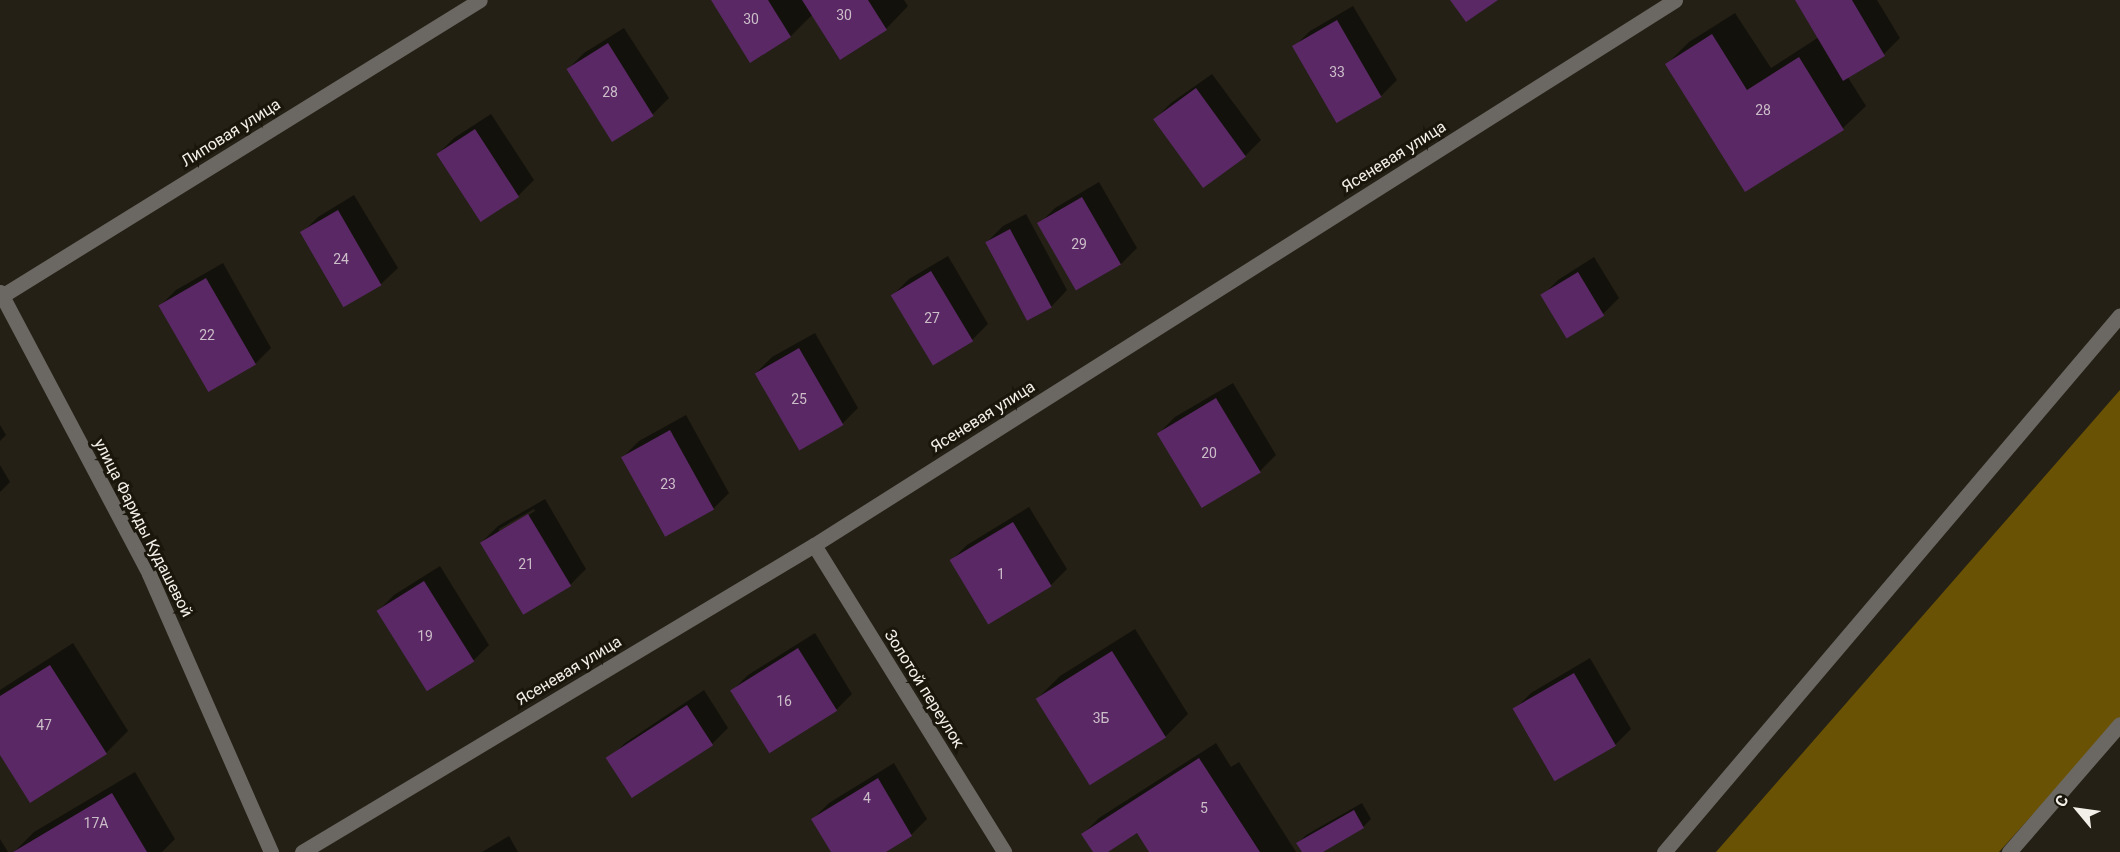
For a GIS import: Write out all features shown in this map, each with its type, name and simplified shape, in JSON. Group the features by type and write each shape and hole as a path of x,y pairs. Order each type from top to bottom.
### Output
{"street":[{"name":"Липовая улица","path":"1,295 480,0"},
{"name":"Ясеневая улица","path":"302,852 814,545 1675,0"},
{"name":"улица Фариды Кудашевой","path":"1,295 149,574 271,852"},
{"path":"1664,852 2120,315"},
{"name":"Золотой переулок","path":"814,545 1004,852"},
{"path":"2016,850 2120,724"}],"shaded area":[{"path":"2120,390 2120,718 1999,852 1716,852"}],"building":[{"path":"711,0 768,0 791,37 750,63"},
{"path":"802,0 868,0 887,30 840,60"},
{"path":"1450,0 1498,0 1466,22"},
{"path":"1795,0 1852,0 1885,56 1843,81"},
{"path":"1337,20 1382,97 1336,123 1292,46"},
{"path":"1712,34 1747,90 1799,57 1844,130 1745,192 1665,64"},
{"path":"608,43 654,116 612,142 566,69"},
{"path":"1196,88 1246,157 1203,188 1153,119"},
{"path":"475,129 519,197 481,222 436,154"},
{"path":"1082,197 1121,265 1076,291 1037,223"},
{"path":"338,210 382,285 343,307 300,232"},
{"path":"1010,229 1052,308 1027,321 985,242"},
{"path":"931,271 973,341 933,365 891,295"},
{"path":"1578,272 1604,316 1567,338 1540,295"},
{"path":"206,278 256,365 208,392 158,306"},
{"path":"799,348 844,425 799,451 755,374"},
{"path":"1216,398 1261,473 1202,508 1157,434"},
{"path":"670,430 714,510 665,537 621,457"},
{"path":"528,514 571,586 523,615 480,543"},
{"path":"1013,522 1052,586 988,624 950,560"},
{"path":"424,581 474,662 427,691 377,611"},
{"path":"798,648 837,711 769,753 730,690"},
{"path":"1112,651 1166,738 1090,785 1036,699"},
{"path":"50,665 107,754 30,803 0,755 0,696"},
{"path":"1574,673 1616,746 1555,781 1513,708"},
{"path":"687,705 713,745 632,798 606,758"},
{"path":"1199,758 1260,852 1149,852 1137,833 1108,852 1093,852 1081,834"},
{"path":"878,778 912,836 886,852 831,852 811,819"},
{"path":"112,793 147,852 13,852"},
{"path":"1354,810 1364,828 1323,852 1302,852 1296,843"}]}
